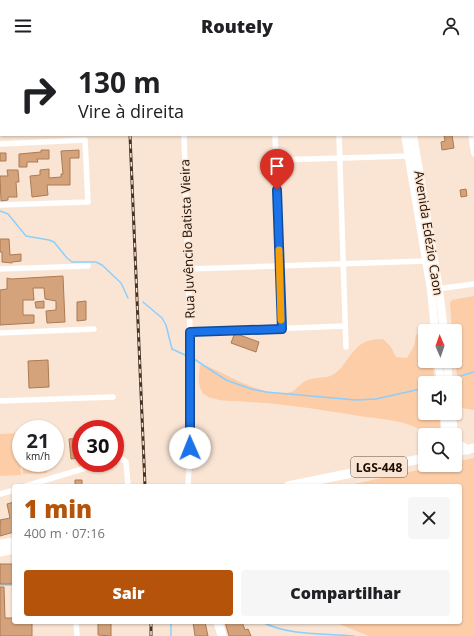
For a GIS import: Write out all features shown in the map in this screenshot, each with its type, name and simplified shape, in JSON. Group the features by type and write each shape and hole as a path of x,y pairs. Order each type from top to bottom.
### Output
{"main road":[{"name":"Avenida Edézio Caon","path":"405,136 426,261 435,290 435,324"},
{"name":"Avenida Edézio Caon","path":"413,136 435,290 442,324"},
{"name":"LGS-448","path":"298,484 418,459"},
{"path":"0,544 12,542"},
{"path":"0,552 12,549"},
{"path":"219,624 222,636"}],"street":[{"name":"Rua Juvêncio Batista Vieira","path":"184,136 190,332 190,448 188,484"},
{"path":"275,136 282,329"},
{"path":"339,136 346,347"},
{"path":"471,136 474,154"},
{"path":"0,144 85,140 88,202 0,205"},
{"path":"276,160 408,156"},
{"path":"188,269 426,261"},
{"path":"0,269 88,266"},
{"path":"435,290 474,284"},
{"path":"190,332 345,326"},
{"path":"0,333 94,329"},
{"path":"0,401 113,397"},
{"path":"124,460 126,462 128,484"},
{"path":"33,484 72,472"},
{"path":"0,494 12,491"},
{"path":"76,624 77,636"}],"shaded area":[{"path":"474,296 474,410 462,408 462,376 457,376 456,368 462,368 462,324 452,324 450,303 452,300"},
{"path":"418,334 418,368 433,368 434,376 418,376 418,420 440,420 440,428 418,429 406,424 389,420 293,406 210,398 202,392 199,386 200,365 207,366 260,389 281,393 291,392 308,380 327,377 337,372 354,351 367,341 383,339 391,347 396,357 407,358 414,346 416,335"},
{"path":"12,433 12,472 21,472 21,475 0,476 0,434"},
{"path":"474,458 474,636 369,636 339,624 462,624 462,484 354,484 418,470 418,472 462,472 462,461"},
{"path":"23,472 47,472 47,473 23,474"}],"building":[{"path":"444,136 452,136 454,148 442,150 441,142 445,141"},
{"path":"41,150 49,150 49,159 37,159 38,162 27,162 27,167 19,167 19,154 41,152"},
{"path":"79,150 79,158 70,158 70,185 47,185 48,195 32,197 30,176 40,175 40,170 49,169 49,178 61,177 61,174 63,174 61,151"},
{"path":"0,153 6,153 6,161 0,161"},
{"path":"7,170 18,170 19,182 16,182 17,197 8,197 8,200 1,201 0,176 8,176"},
{"path":"466,189 467,196 461,197 460,190"},
{"path":"0,239 9,239 10,255 21,254 21,261 12,263 2,262"},
{"path":"63,276 65,322 47,323 46,311 56,310 56,301 45,299 44,288 33,288 34,300 23,300 23,315 34,315 34,323 0,325 0,290 7,289 7,278"},
{"path":"44,301 44,308 36,308 35,302"},
{"path":"86,301 86,320 77,321 77,302"},
{"path":"237,334 259,342 256,352 231,343 234,335"},
{"path":"48,360 49,387 29,388 28,361"},
{"path":"69,439 72,439 72,459 71,459"},
{"path":"75,480 82,480 82,484 75,484"},
{"path":"12,503 12,533 0,536 0,520 10,518 7,504"},
{"path":"0,564 12,564 12,584 0,584"},
{"path":"0,587 4,587 5,618 12,618 12,624 32,624 32,636 0,636"},
{"path":"98,624 111,624 111,636 98,635"},
{"path":"193,624 205,624 208,636 195,636"},
{"path":"226,624 243,624 245,630 248,629 251,636 229,636"}],"waterway":[{"path":"0,211 8,214 26,236 54,242 72,262 96,262 102,265 121,283 128,298"},
{"path":"143,302 162,318 166,325 172,349 185,355"},
{"path":"194,359 226,380 251,389 266,392 356,400 376,399 418,390"},
{"path":"461,376 474,372"},
{"path":"0,585 12,585"},
{"path":"171,624 171,636"},
{"path":"267,624 295,632 354,636"}],"railway":[{"path":"130,136 145,484"},
{"path":"151,624 151,636"}],"slow traffic":[{"path":"279,250 281,320"}],"route":[{"path":"190,448 190,332 282,329 277,190"}]}
